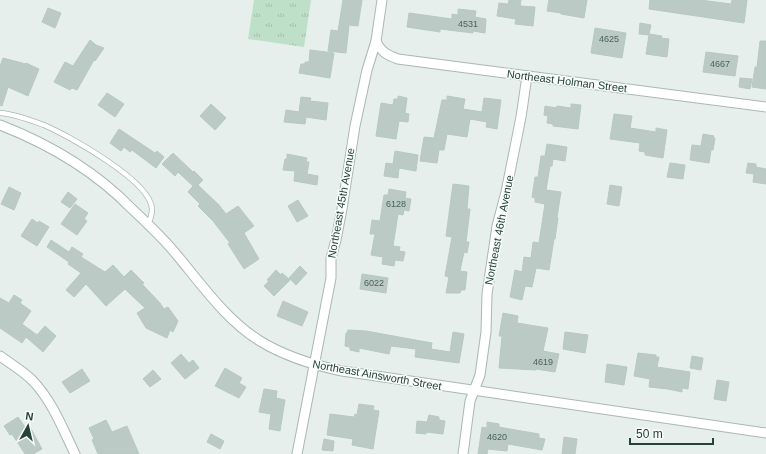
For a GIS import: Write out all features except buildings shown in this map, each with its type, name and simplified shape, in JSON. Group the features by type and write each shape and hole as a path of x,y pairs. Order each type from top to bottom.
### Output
{"street":[{"name":"Northeast 45th Avenue","path":"297,454 331,278 331,258 342,209 355,126 367,70 376,41 382,0"},
{"name":"Northeast Holman Street","path":"376,41 380,49 385,54 398,59 766,107"},
{"name":"Northeast 46th Avenue","path":"463,454 470,401 480,375 486,332 487,294 497,226 506,192 521,118 527,76"},
{"name":"Northeast Ainsworth Street","path":"0,125 32,138 67,157 116,194 175,252 222,309 247,332 279,352 314,365 342,371 766,433"},
{"path":"0,356 23,373 42,392 51,406 75,454"}],"lane":[{"path":"0,113 16,116 45,126 78,143 122,171 134,181 149,200 152,209 148,224"}],"green space":[{"path":"254,0 311,0 304,47 248,39"}]}
